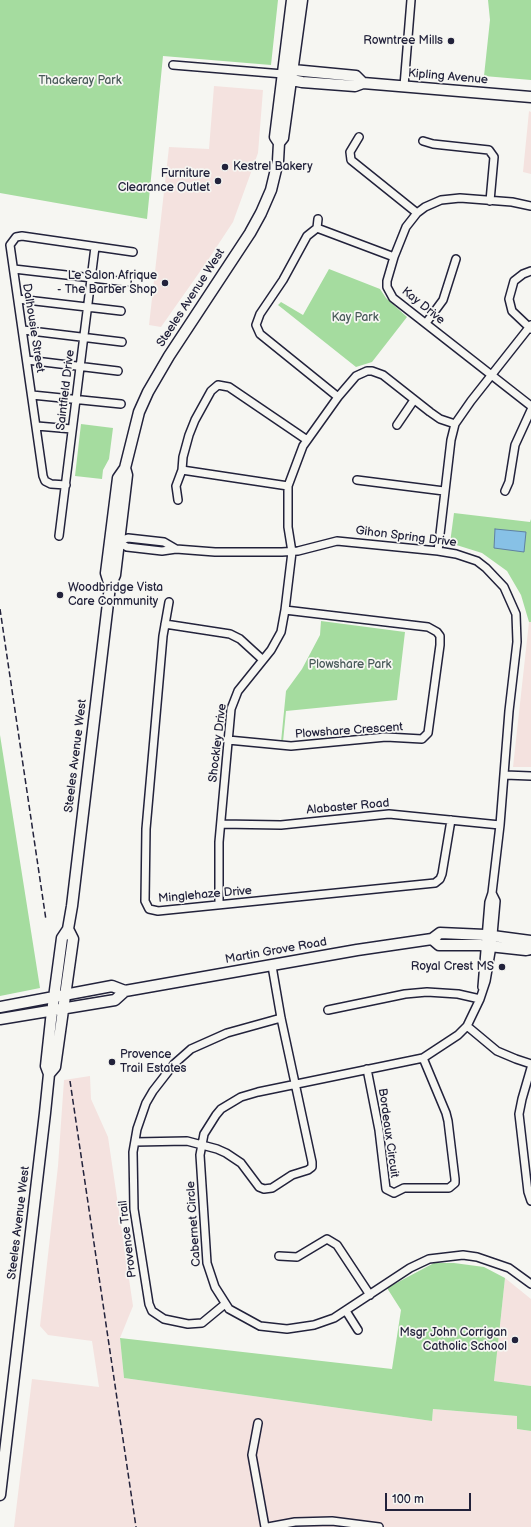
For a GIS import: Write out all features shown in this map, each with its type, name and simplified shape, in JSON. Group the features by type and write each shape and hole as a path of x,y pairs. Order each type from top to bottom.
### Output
{"main road":[{"name":"Steeles Avenue West","path":"0,1495 49,1074 46,1066 52,1010 62,938 68,929 110,586 115,574 115,541 127,475 125,468 139,412 148,392 169,356 261,213 271,190 278,161 279,143 275,137 292,0"},
{"name":"Steeles Avenue West","path":"279,143 284,138 302,0"},
{"name":"Kipling Avenue","path":"283,74 293,70 356,76 363,82"},
{"name":"Kipling Avenue","path":"283,74 292,80 355,86 363,82 531,97"},
{"name":"Steeles Avenue West","path":"49,1074 55,1067 66,994 73,939 68,929"},
{"name":"Martin Grove Road","path":"0,1019 114,1000 125,991 198,977 272,966 379,946 432,939 440,933 489,941 526,950 531,949"},
{"name":"Martin Grove Road","path":"489,941 531,941"},
{"name":"Martin Grove Road","path":"0,1008 54,996 112,986 125,991"}],"street":[{"path":"404,86 411,0"},
{"name":"Kipling Avenue","path":"173,65 283,74"},
{"path":"358,137 350,152 351,160 417,213"},
{"path":"423,141 433,144 489,150 494,158 490,201"},
{"name":"Kay Drive","path":"531,206 449,198 434,202 417,213 406,227 388,275 387,288 393,298 531,406"},
{"path":"318,219 317,228 307,236 283,280 260,314 256,325 260,334 338,397"},
{"path":"317,228 394,257"},
{"name":"Dalhousie Street","path":"66,485 51,484 45,481 10,245 16,236 22,236 95,247"},
{"path":"95,247 133,252"},
{"name":"Saintfield Drive","path":"59,536 90,277 95,247"},
{"path":"426,323 443,300 456,259"},
{"path":"14,269 127,282"},
{"path":"438,551 444,491 451,440 455,424 530,327 512,311 509,298 514,281 523,274 531,271"},
{"path":"18,299 121,311"},
{"path":"23,330 122,342"},
{"path":"27,360 118,371"},
{"name":"Shockley Drive","path":"219,904 220,824 233,701 245,680 263,660 277,641 285,610 292,552 288,520 288,486 296,461 308,440 338,397 356,376 362,372 372,371 383,375 414,400"},
{"path":"178,500 176,486 182,470 185,450 195,420 211,391 218,385 229,387 308,440"},
{"path":"32,395 121,404"},
{"path":"397,425 414,400 440,419 455,424"},
{"path":"505,491 509,482 515,445 531,410"},
{"path":"37,426 72,429"},
{"path":"182,470 288,486"},
{"path":"357,480 444,491"},
{"name":"Gihon Spring Drive","path":"115,541 128,538 164,542 176,549 215,552 292,552 337,541 438,551 466,557 486,568 504,587 514,608 517,622 517,642 492,894 496,902 489,941"},
{"name":"Minglehaze Drive","path":"169,602 165,624 146,829 144,901 149,909 158,911 435,883 442,874 451,820"},
{"name":"Plowshare Crescent","path":"228,740 291,746 386,737 422,739 428,733 440,645 440,636 437,632 428,627 285,610"},
{"path":"165,624 230,634 240,639 263,660"},
{"path":"505,775 531,776"},
{"name":"Alabaster Road","path":"220,824 281,825 381,814 500,825"},
{"name":"Cabernet Circle","path":"489,941 480,1000 467,1026 452,1040 423,1058 294,1084 247,1096 221,1109 206,1130 201,1144 200,1155 207,1263 211,1280 225,1304 230,1309 260,1326 287,1330 314,1325 334,1318 410,1268 422,1262 442,1257 463,1255 477,1257 503,1265 531,1284"},
{"path":"136,1142 171,1140 201,1144 234,1157 248,1170 259,1187 264,1189 272,1188 292,1175 308,1170 313,1164 294,1084 272,966"},
{"path":"328,1010 405,994 427,992 458,994 480,1000"},
{"name":"Provence Trail","path":"225,1304 202,1322 188,1324 164,1319 152,1311 148,1304 134,1209 133,1152 136,1142 137,1129 149,1096 174,1064 191,1048 227,1033 281,1018"},
{"path":"467,1026 498,1051 516,1060 531,1064"},
{"name":"Bordeaux Circuit","path":"367,1069 379,1130 386,1189 394,1192 404,1188 449,1188 455,1183 448,1121 423,1058"},
{"path":"531,1068 519,1114 528,1192 531,1201"},
{"path":"279,1256 297,1257 327,1238 337,1245 370,1295"},
{"path":"346,1311 358,1330"},
{"path":"258,1423 252,1455 266,1527 296,1522 332,1521 379,1527"}],"shaded area":[{"path":"214,86 263,90 258,153 233,222 161,327 149,325 169,147 209,149"},
{"path":"529,111 531,112 531,174 523,172"},
{"path":"529,622 531,622 531,767 513,767"},
{"path":"90,1076 91,1099 108,1137 133,1306 120,1338 124,1378 432,1421 433,1409 517,1416 517,1429 531,1431 531,1527 14,1527 32,1379 99,1387 92,1341 48,1335 40,1326 58,1166 64,1080"},
{"name":"Msgr John Corrigan Catholic School","path":"505,1278 531,1299 531,1386 494,1381"}],"green space":[{"name":"Thackeray Park","path":"0,0 278,0 271,65 163,56 147,219 0,193"},
{"path":"488,0 531,0 531,80 484,76 490,20"},
{"name":"Kay Park","path":"329,269 380,289 386,298 407,317 372,362 356,367 278,305 281,302 303,315"},
{"path":"81,424 113,428 109,459 103,470 102,479 75,476"},
{"path":"454,513 530,522 531,519 531,622 529,622 521,595 507,571 482,553 450,543"},
{"name":"Plowshare Park","path":"321,621 405,632 397,700 286,711 283,742 281,742 286,691 302,669 320,635"},
{"path":"0,735 40,988 0,996"},
{"path":"434,1263 454,1263 484,1267 505,1278 494,1381 531,1386 531,1431 517,1429 517,1416 433,1409 432,1421 124,1378 120,1338 392,1369 401,1310 387,1288"}],"water":[{"path":"495,529 526,532 524,552 494,548"}],"railway":[{"path":"0,609 46,920"},
{"path":"70,1081 136,1527"}],"place":[{"name":"Rowntree Mills","path":"451,41"},
{"name":"Kestrel Bakery","path":"225,167"},
{"name":"Furniture Clearance Outlet","path":"218,181"},
{"name":"Le Salon Afrique - The Barber Shop","path":"165,283"},
{"name":"Woodbridge Vista Care Community","path":"60,595"},
{"name":"Royal Crest MS","path":"502,967"},
{"name":"Provence Trail Estates","path":"112,1062"},
{"name":"Msgr John Corrigan Catholic School","path":"515,1340"}]}
